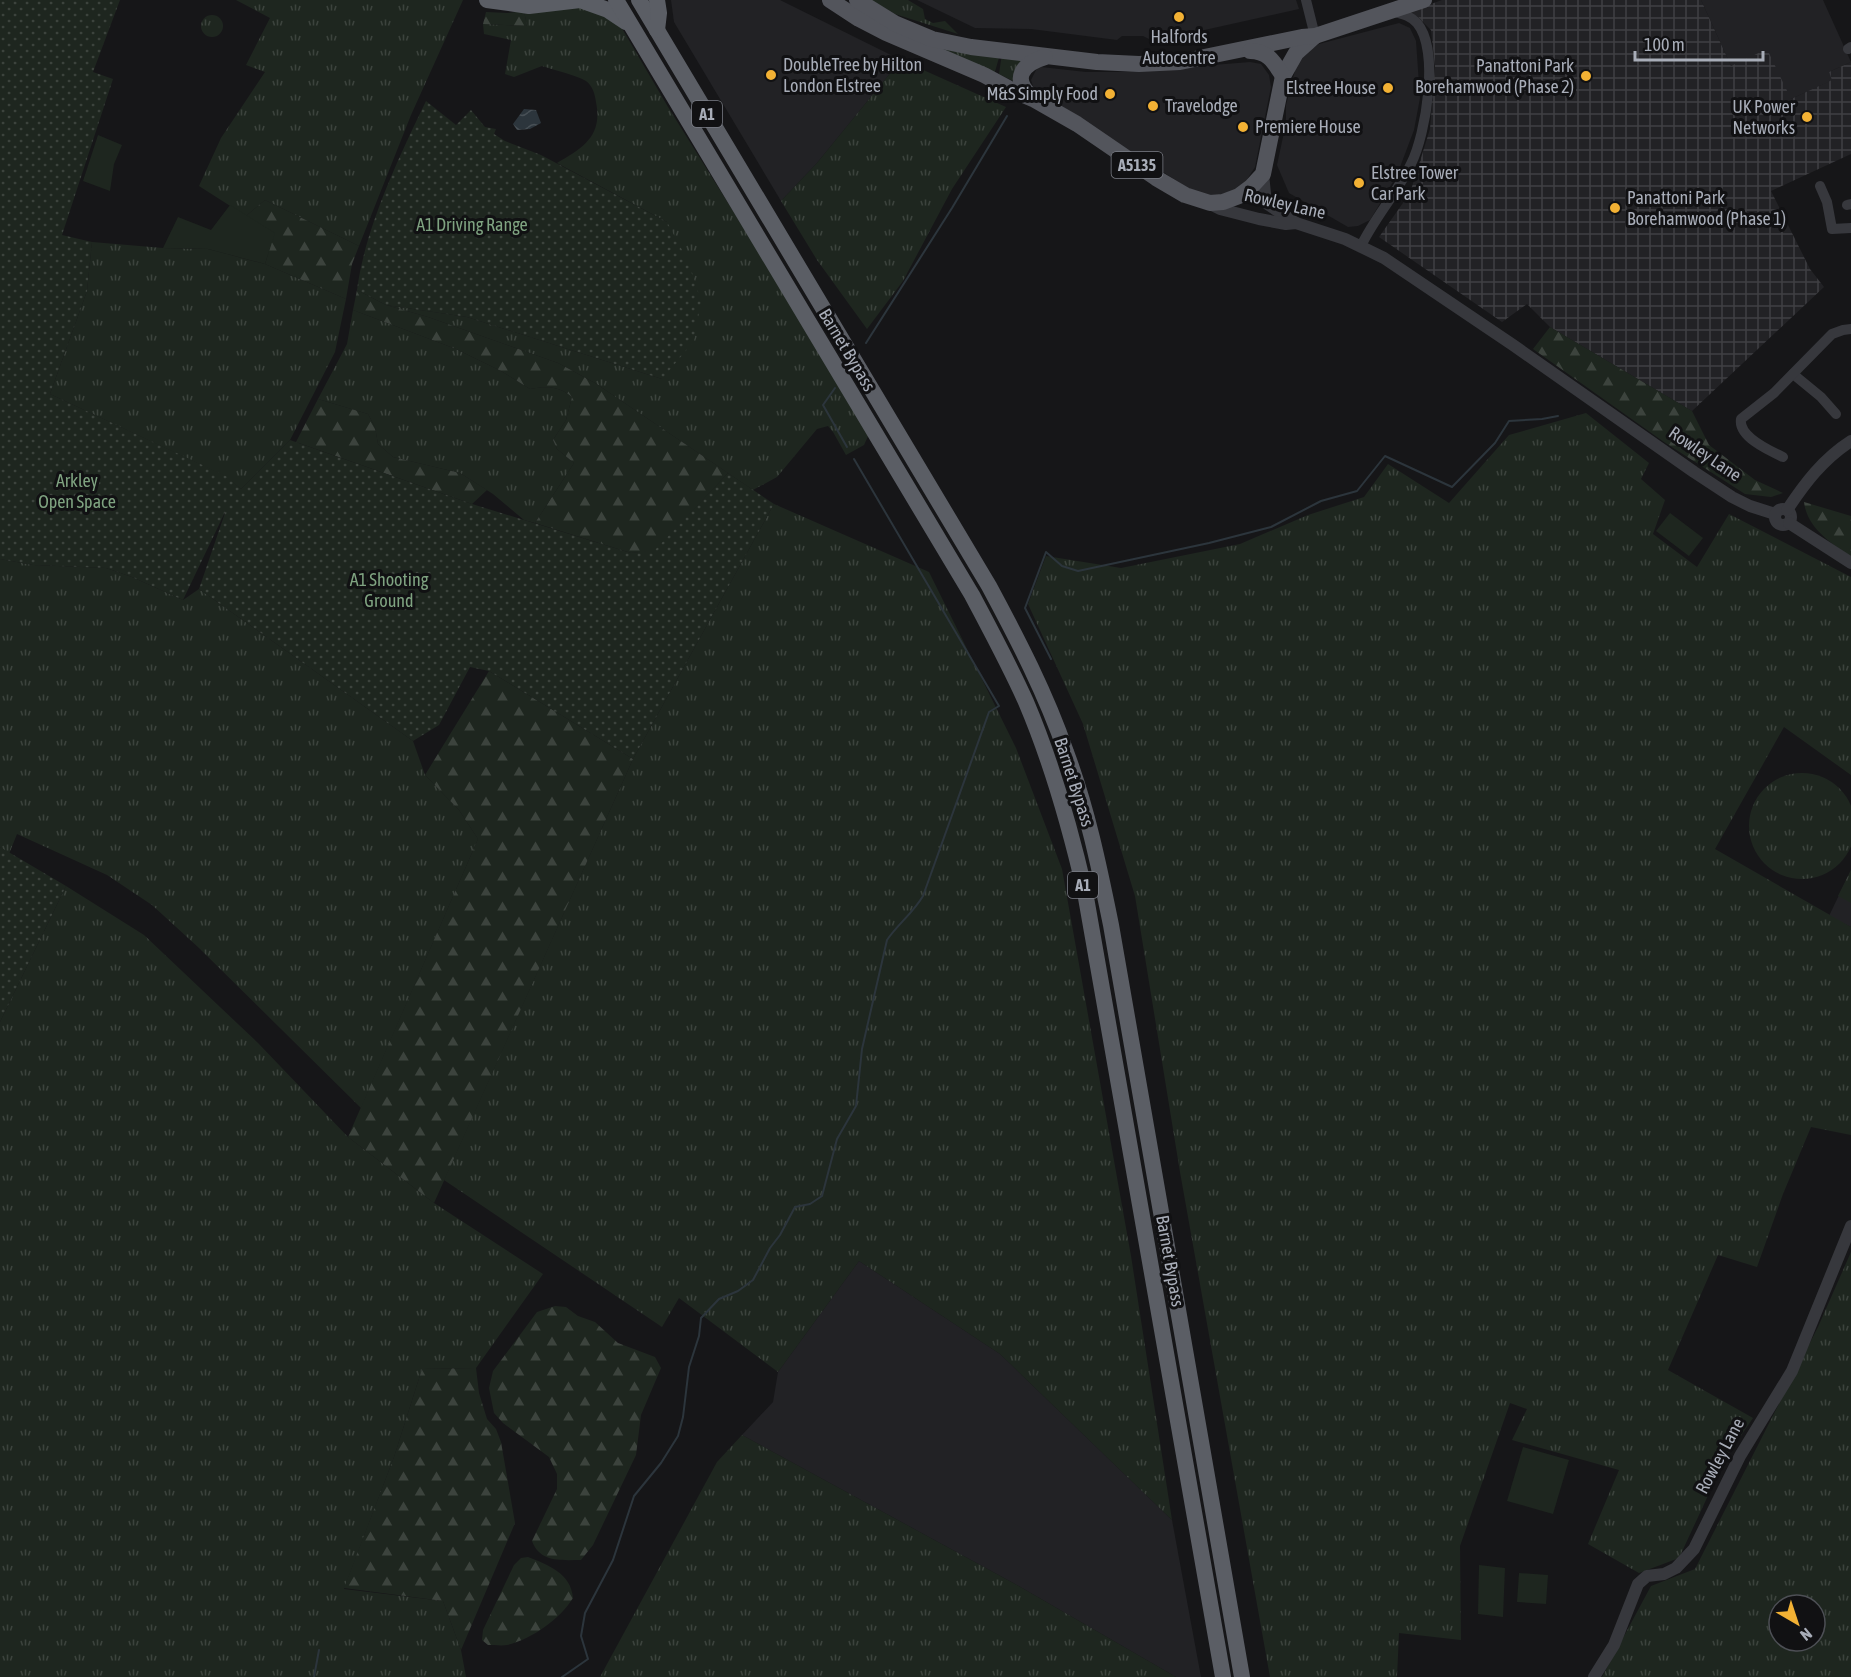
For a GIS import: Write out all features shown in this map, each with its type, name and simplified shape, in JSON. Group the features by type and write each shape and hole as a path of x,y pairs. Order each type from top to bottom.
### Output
{"highway":[{"path":"486,0 521,1 529,6 580,0 608,10 631,24"},
{"name":"Barnet Bypass","path":"616,0 972,596 1000,647 1026,703 1047,758 1066,814 1085,892 1223,1677"},
{"name":"Barnet Bypass","path":"639,0 989,586 1044,695 1067,752 1084,808 1111,925 1242,1677"},
{"path":"657,0 659,13 657,30"}],"main road":[{"name":"Rowley Lane","path":"830,0 859,20 1035,100 1085,129 1156,178 1185,195 1210,203"},
{"path":"858,0 896,24 932,39 971,47 1097,62 1148,64 1188,61 1315,36 1424,0"},
{"path":"1210,203 1223,202 1239,196 1263,174 1283,76 1296,53 1315,36"},
{"path":"1240,51 1267,54 1283,76"},
{"path":"1035,100 1025,91 1021,77 1023,69 1030,63 1047,56"}],"street":[{"path":"1306,0 1315,36"},
{"path":"1361,246 1369,229 1402,181 1414,159 1425,123 1429,80 1425,42 1416,22 1397,10"},
{"path":"1263,174 1266,203 1296,223"},
{"path":"1820,186 1827,202 1832,229 1851,228"},
{"name":"Rowley Lane","path":"1210,203 1220,209 1259,219 1286,224 1296,223 1361,246 1384,258 1694,472 1750,506 1775,514 1778,524 1784,525 1788,516"},
{"path":"1783,457 1754,441 1740,424 1742,419 1774,393 1832,334 1851,329"},
{"path":"1793,374 1821,397 1836,414"},
{"path":"1849,447 1813,474 1788,516 1851,563"},
{"name":"Rowley Lane","path":"1594,1677 1614,1645 1638,1584 1647,1576 1664,1574 1676,1568 1694,1549 1740,1456 1792,1371 1851,1226"}],"shaded area":[{"path":"671,0 780,0 901,60 817,163 781,201 674,22"},
{"path":"917,0 1296,0 1299,9 1164,39 1122,36 1117,40 1031,29 975,28"},
{"path":"1442,0 1701,0 1731,66 1767,49 1791,99 1832,80 1829,72 1851,62 1851,154 1771,191 1810,269 1824,287 1692,411 1550,327 1527,304 1502,322 1379,237 1410,193 1430,129 1435,67 1431,30 1418,17 1409,12"},
{"path":"1701,0 1823,0 1851,62 1829,72 1833,80 1791,99 1731,66"},
{"path":"1399,23 1410,28 1416,41 1420,98 1414,130 1397,175 1370,220 1358,226 1348,227 1289,193 1277,165 1286,123 1286,105 1296,67 1302,56 1311,49 1319,44"},
{"path":"1250,62 1261,64 1269,75 1271,87 1255,167 1246,181 1235,190 1219,195 1194,192 1034,89 1031,80 1036,70 1041,67 1086,72 1126,72"},
{"path":"1851,870 1851,927 1829,916"},
{"path":"859,1261 1000,1354 1172,1520 1201,1677 1176,1677 1015,1584 742,1435 773,1402 778,1372"}],"green space":[{"path":"0,0 120,0 93,72 113,79 62,235 92,242 87,291 50,394 226,476 241,489 290,440 472,504 631,553 655,550 728,473 774,504 633,759 489,671 470,667 439,725 413,741 199,589 226,510 183,600 106,568 33,565 0,559"},
{"path":"236,0 463,0 411,115 359,246 265,200 246,216 199,186 221,138 265,72 246,65 270,18"},
{"path":"871,0 908,0 923,9 925,19 933,23 945,21 958,34 895,14"},
{"path":"586,4 620,25 869,434 864,445 846,455 828,426 817,429 777,477 753,490 595,383 558,363 428,317 386,305 467,317 662,379 667,222 557,163 583,146 594,132 597,114 594,94 588,83 577,77 542,66 514,77 505,74 511,40 484,34 483,24 527,26 524,11"},
{"path":"524,11 527,26 483,24 486,12"},
{"path":"212,15 220,18 223,26 220,34 212,37 204,34 201,26 204,18"},
{"path":"888,24 1000,54 994,75"},
{"path":"1002,54 1027,57 1015,82 999,74"},
{"path":"901,60 1006,107 952,189 903,281 867,329 817,260 781,201 817,163"},
{"name":"A1 Driving Range","path":"426,101 456,125 471,110 485,127 496,129 494,134 505,141 541,155 667,222 689,263 701,301 694,341 662,379 467,317 386,305 357,290 367,242 384,193"},
{"path":"98,135 122,145 114,164 110,191 83,181"},
{"path":"265,200 359,246 352,264 346,299 265,264 274,233 246,216"},
{"path":"230,205 275,233 265,264 208,249 163,248 178,217 211,230"},
{"path":"92,242 208,249 265,264 346,299 335,352 290,440 241,489 225,476 50,394 87,291"},
{"path":"357,290 386,305 428,317 558,363 595,383 728,473 655,551 631,553 535,523 574,463 557,449 553,440 566,420 572,397 552,388 530,389 501,371 456,349 353,310"},
{"path":"353,310 456,349 501,371 530,389 552,388 572,397 566,420 553,440 557,449 574,463 535,523 524,520 493,494 460,473 393,457 378,444 375,427 368,414 318,399 347,344"},
{"path":"1550,327 1692,411 1709,445 1755,480 1783,493 1771,497 1745,494 1664,442 1533,349"},
{"path":"318,399 368,414 375,427 378,444 393,457 460,473 487,490 472,504 296,442"},
{"path":"1586,413 1649,463 1641,479 1665,500 1653,534 1697,567 1729,514 1851,577 1851,775 1784,727 1715,849 1851,927 1851,1135 1811,1127 1783,1194 1757,1267 1718,1255 1668,1370 1753,1418 1725,1459 1679,1558 1639,1573 1588,1544 1619,1470 1512,1440 1527,1409 1510,1403 1460,1546 1461,1640 1399,1633 1397,1677 1270,1677 1180,1172 1135,896 1083,724 1028,604 1046,556 1121,568 1240,544 1308,515 1364,497 1388,464 1449,503 1509,435"},
{"path":"1804,502 1851,516 1851,557 1815,527"},
{"path":"774,504 929,572 1016,748 1062,869 1131,1256 1172,1520 1000,1354 859,1261 778,1372 679,1298 662,1327 444,1180 633,759"},
{"path":"1670,513 1703,538 1689,556 1656,531"},
{"path":"0,559 33,565 106,568 183,600 199,589 413,741 425,775 459,810 478,839 361,1108 199,948 152,905 107,875 17,834 9,854 0,847"},
{"path":"489,671 633,759 434,1203 348,1137 478,839 459,810 425,775"},
{"path":"1802,773 1822,777 1840,788 1851,806 1855,826 1851,846 1840,864 1822,875 1802,879 1782,875 1764,864 1753,846 1749,826 1753,806 1764,788 1782,777"},
{"path":"0,847 66,886 0,1022"},
{"path":"1851,870 1851,903 1838,896"},
{"path":"66,886 144,935 258,1043 348,1137 434,1203 543,1274 476,1368 422,1369 394,1457 344,1589 443,1601 461,1650 466,1677 0,1677 0,1022"},
{"path":"1851,1252 1851,1677 1602,1677 1651,1586 1695,1569 1818,1327"},
{"path":"555,1306 566,1307 578,1316 595,1322 618,1343 655,1357 661,1368 641,1415 636,1455 593,1545 581,1560 546,1557 540,1553 532,1541 557,1489 557,1474 549,1457 503,1423 494,1413 489,1388 493,1371 537,1312"},
{"path":"476,1368 479,1393 487,1419 496,1429 501,1442 515,1523 461,1650 443,1601 344,1588 394,1457 422,1369"},
{"path":"742,1435 1015,1584 1176,1677 600,1677 717,1462"},
{"path":"1523,1447 1569,1460 1553,1514 1507,1501"},
{"path":"528,1557 563,1576 568,1582 573,1598 553,1621 526,1638 507,1645 488,1645 482,1640 483,1630 514,1565 521,1558"},
{"path":"1479,1565 1505,1568 1503,1617 1478,1614"},
{"path":"1519,1573 1548,1575 1546,1604 1517,1602"}],"water":[{"path":"524,109 536,110 541,123 530,129 517,130 513,124"}],"waterway":[{"path":"866,343 952,208 1007,116"},
{"path":"835,388 823,405 847,447"},
{"path":"1051,659 1025,608 1046,552 1062,566 1078,571 1209,543 1271,527 1321,501 1357,491 1385,456 1452,487 1495,443 1509,421 1558,416"},
{"path":"562,1677 588,1659 581,1636 585,1613 613,1560 634,1496 661,1463 678,1436 683,1417 689,1367 699,1336 701,1318 719,1299 738,1291 753,1280 795,1207 810,1204 822,1196 837,1139 856,1106 862,1049 887,940 923,896 989,712 999,706 854,459"},
{"path":"314,1677 319,1650"}],"place":[{"name":"Halfords Autocentre","path":"1179,17"},
{"name":"DoubleTree by Hilton London Elstree","path":"771,75"},
{"name":"Panattoni Park Borehamwood (Phase 2)","path":"1586,76"},
{"name":"Elstree House","path":"1388,88"},
{"name":"M&S Simply Food","path":"1110,94"},
{"name":"Travelodge","path":"1153,106"},
{"name":"UK Power Networks","path":"1807,117"},
{"name":"Premiere House","path":"1243,127"},
{"name":"Elstree Tower Car Park","path":"1359,183"},
{"name":"Panattoni Park Borehamwood (Phase 1)","path":"1615,208"}],"park label":[{"name":"Arkley Open Space","path":"77,491"},
{"name":"A1 Shooting Ground","path":"389,590"}]}
